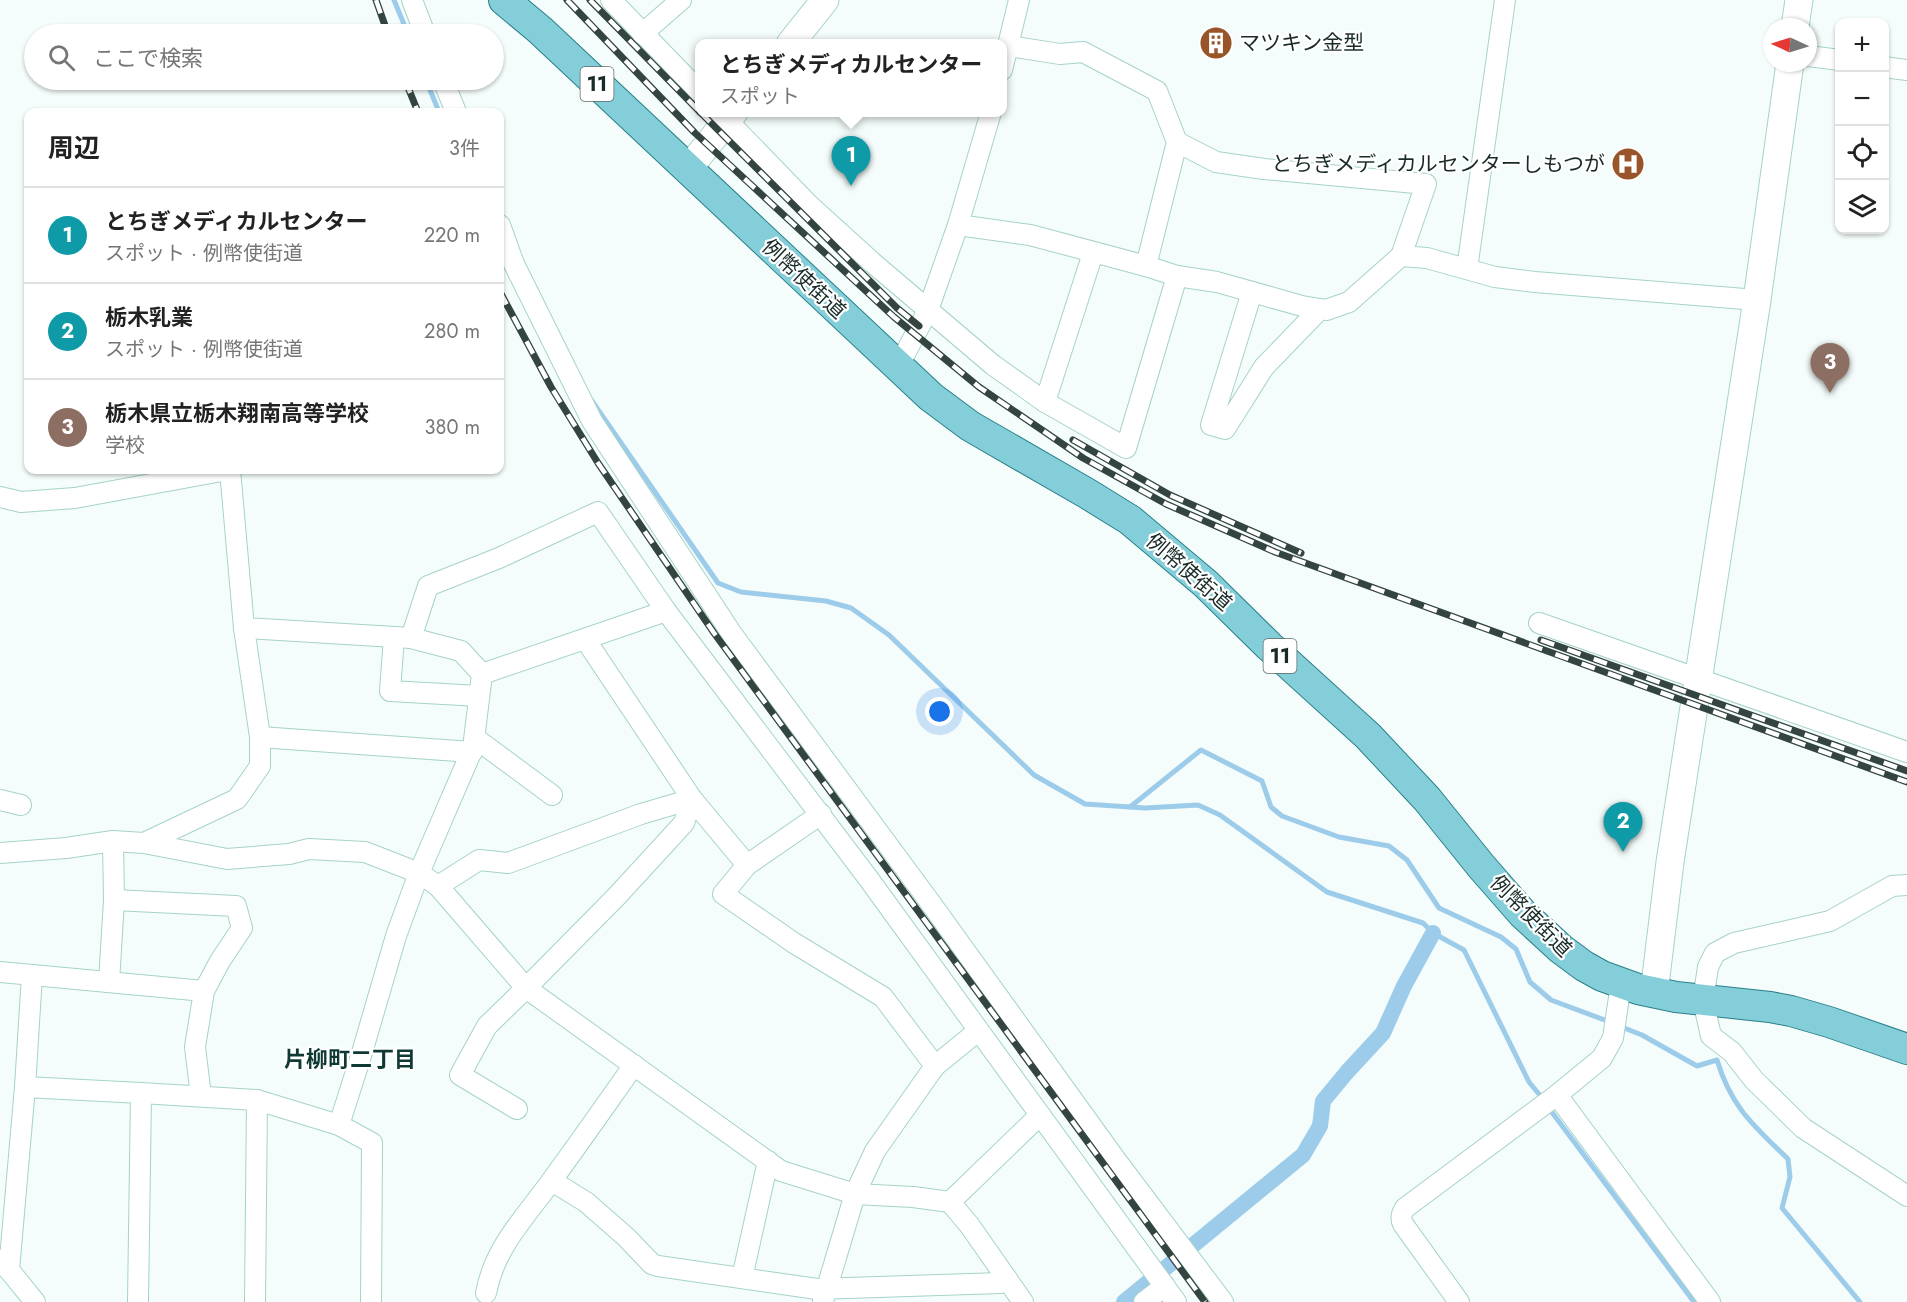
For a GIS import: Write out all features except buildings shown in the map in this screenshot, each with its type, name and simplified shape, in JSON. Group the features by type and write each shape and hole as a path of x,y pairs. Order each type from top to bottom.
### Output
{"main road":[{"name":"例幣使街道","path":"504,0 540,30 931,397 970,426 1130,520 1206,584 1272,649 1368,736 1427,799 1523,914 1561,949 1584,966 1621,984 1654,993 1770,1006 1829,1022 1907,1049"}],"street":[{"path":"412,0 421,24"},
{"path":"611,0 695,88"},
{"path":"642,34 660,8 681,0"},
{"path":"794,39 825,0"},
{"path":"1007,53 1019,0"},
{"path":"1467,269 1505,0"},
{"path":"1796,18 1799,0"},
{"path":"1009,46 1060,54 1083,52 1157,91 1177,142 1146,266"},
{"path":"1817,57 1835,59"},
{"path":"1889,68 1907,70"},
{"path":"1654,993 1670,862 1757,300 1789,72"},
{"path":"447,90 454,108"},
{"path":"688,169 726,117"},
{"path":"729,117 809,205 993,365 1045,402 1126,448 1177,276"},
{"path":"898,367 928,310 958,225 990,117"},
{"path":"958,225 1030,236 1177,276 1217,282 1302,306 1326,310 1348,302 1401,256 1426,184 1264,169 1216,162 1177,142"},
{"path":"504,236 514,264 592,421 725,624 1109,1150 1223,1302"},
{"path":"1045,402 1093,253"},
{"path":"1401,256 1427,258 1495,277 1535,282 1757,300"},
{"path":"1252,292 1211,425 1225,429 1264,367 1320,309"},
{"path":"0,497 21,502 75,498 206,474"},
{"path":"144,843 237,799 260,766 260,737 244,628 228,474"},
{"path":"479,696 390,692 403,637 428,586 499,558 598,512 666,611 820,814 1176,1302"},
{"path":"482,674 666,611"},
{"path":"1539,623 1907,752"},
{"path":"244,628 403,637 461,651 482,674"},
{"path":"585,639 692,799 747,865"},
{"path":"339,1125 396,936 418,873 473,745 482,674"},
{"path":"260,737 473,745 552,795"},
{"path":"438,886 479,860 507,863 641,814 692,799"},
{"path":"517,1109 460,1075 487,1026 616,897 684,823 692,799"},
{"path":"0,800 21,805"},
{"path":"820,814 747,865 723,894 794,942 883,997 935,1066"},
{"path":"109,982 114,900 113,841"},
{"path":"0,854 113,841 144,843 227,859 289,854 309,849 365,852 418,873 438,886 526,988 781,1171 855,1194 914,1197 950,1202 1023,1302"},
{"path":"1907,885 1893,886 1830,921 1734,943 1715,953 1708,967 1703,1000 1711,1036 1732,1052 1754,1080 1803,1128 1907,1196"},
{"path":"114,900 236,906 242,928 219,961 204,991 195,1047 201,1096"},
{"path":"0,972 204,991"},
{"path":"32,975 25,1087 5,1264 35,1302"},
{"path":"1459,1302 1403,1224 1401,1214 1405,1208 1557,1095 1602,1058 1609,1047 1615,1027 1621,984"},
{"path":"825,1295 855,1194 875,1151 935,1066 978,1031"},
{"path":"486,1293 493,1265 501,1248 552,1181 634,1065"},
{"path":"25,1087 256,1100 339,1125 372,1143 371,1302"},
{"path":"138,1302 141,1093"},
{"path":"1557,1095 1710,1302"},
{"path":"255,1302 256,1100"},
{"path":"950,1202 1040,1115"},
{"path":"742,1278 768,1161"},
{"path":"552,1181 586,1202 626,1237 652,1264 742,1278 825,1295 1001,1283 1007,1279"},
{"path":"1144,1302 1165,1286"}],"waterway":[{"path":"394,0 404,24"},
{"path":"430,90 437,108"},
{"path":"592,401 718,583 741,592 826,601 851,608 889,635 1034,775 1085,804 1145,808 1198,805 1220,815 1327,892 1423,923 1433,933 1464,950 1529,1082 1543,1099"},
{"path":"1130,807 1201,750 1262,781 1271,807 1282,816 1339,837 1389,846 1407,860 1439,908 1501,937 1516,949 1530,982 1551,1000 1610,1022"},
{"path":"1124,1302 1303,1155 1320,1126 1323,1101 1383,1033 1404,986 1433,933"},
{"path":"1619,1026 1642,1035 1697,1066 1717,1060 1729,1091 1745,1115 1788,1159 1790,1177 1782,1208 1860,1302"},
{"path":"1548,1107 1694,1302"}],"railway":[{"path":"376,0 384,24"},
{"path":"567,0 695,133 894,317 979,387 1083,458 1166,504 1275,552 1907,782"},
{"path":"590,0 695,107"},
{"path":"409,90 416,108"},
{"path":"705,117 897,308 919,326"},
{"path":"504,299 551,387 598,463 714,633 1205,1302"},
{"path":"1073,440 1170,495 1301,553"},
{"path":"1541,640 1907,771"}],"place":[{"name":"マツキン金型","path":"1216,43"},
{"name":"とちぎメディカルセンターしもつが","path":"1628,164"},
{"name":"とちぎメディカルセンター","path":"851,186"},
{"name":"栃木県立栃木翔南高等学校","path":"1830,393"},
{"name":"栃木乳業","path":"1623,852"}],"district":[{"name":"片柳町二丁目","path":"350,1059"}]}
